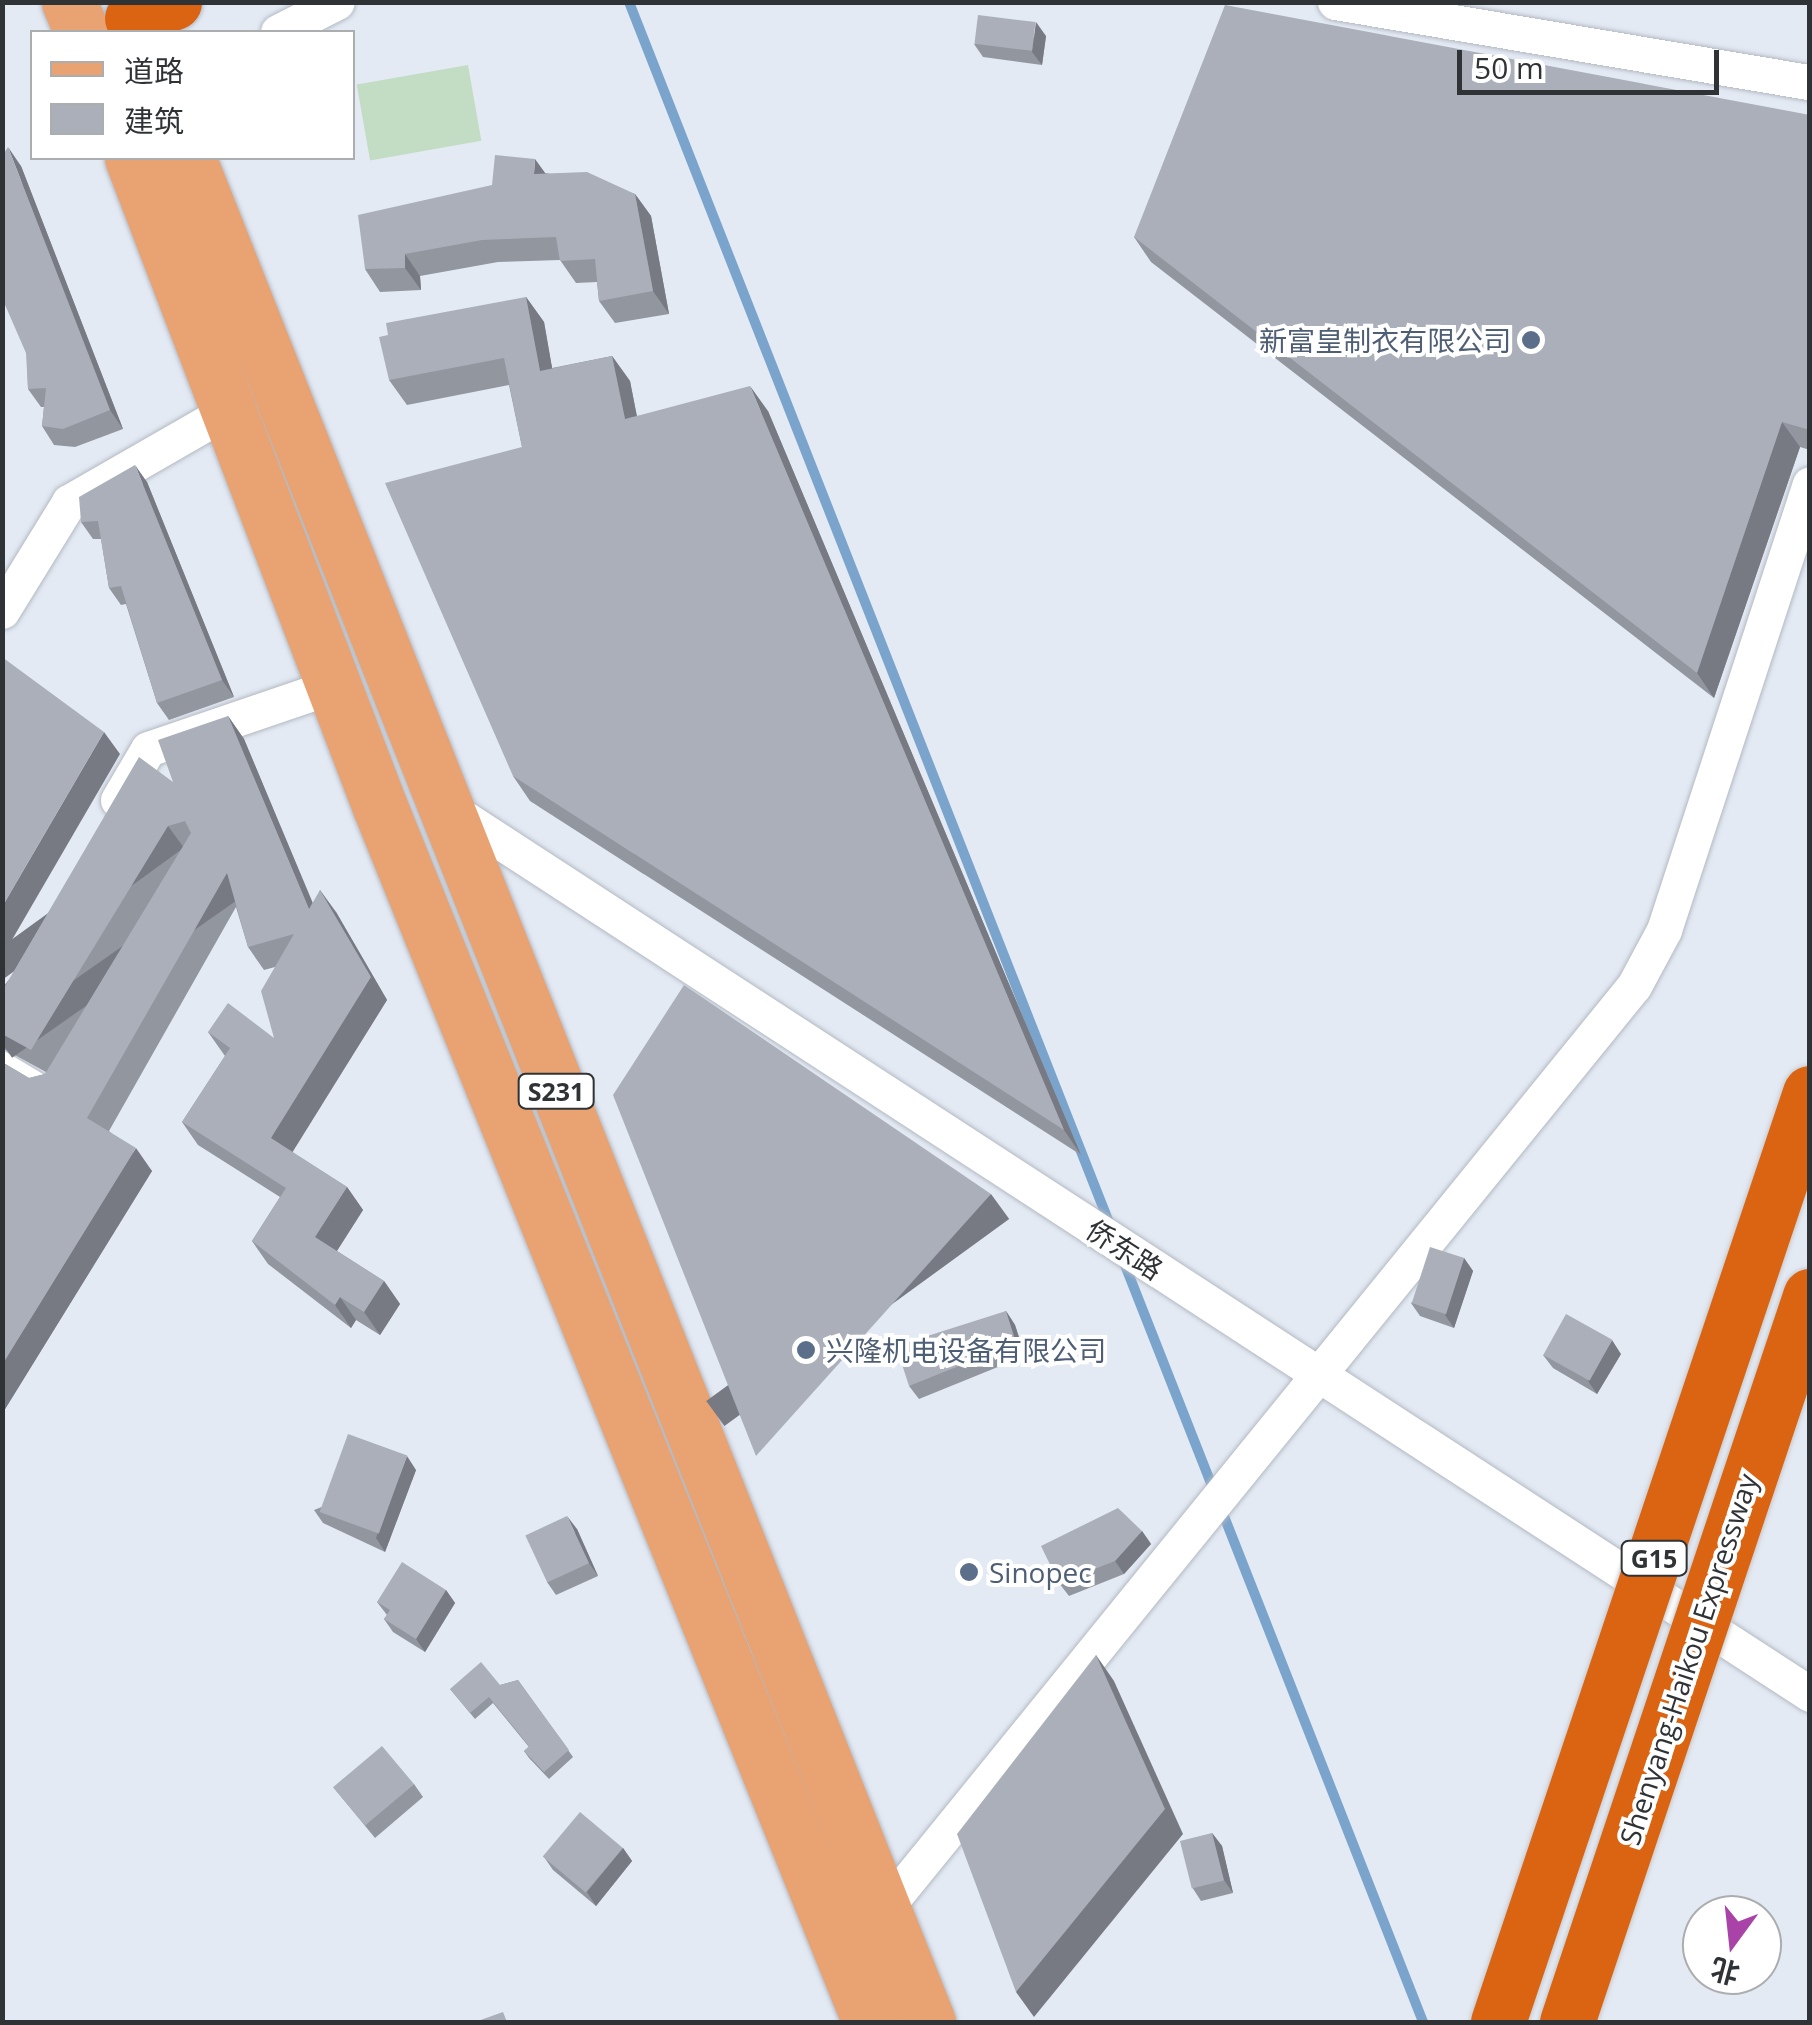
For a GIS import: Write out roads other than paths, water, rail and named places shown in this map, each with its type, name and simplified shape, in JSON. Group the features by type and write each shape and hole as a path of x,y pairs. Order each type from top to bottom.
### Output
{"highway":[{"name":"G15","path":"1498,2022 1810,1092"},
{"name":"Shenyang-Haikou Expressway","path":"1567,2022 1810,1296"}],"main road":[{"path":"69,2 130,18"},
{"name":"S231","path":"133,160 333,686 870,2022"},
{"name":"S231","path":"189,160 928,2022"}],"street":[{"path":"282,30 337,2"},
{"path":"1334,2 1810,82"},
{"path":"2,611 69,502 228,410"},
{"path":"883,1911 1642,972 1664,930 1810,484"},
{"path":"99,833 148,749 333,686"},
{"name":"侨东路","path":"441,803 1810,1694"}],"lane":[{"path":"2,1060 52,1090 62,1073"}],"waterway":[{"path":"629,2 1110,1225"},
{"path":"1123,1260 1214,1491"},
{"path":"1220,1506 1423,2022"}],"place":[{"name":"新富皇制衣有限公司","path":"1531,340"},
{"name":"兴隆机电设备有限公司","path":"806,1350"},
{"name":"Sinopec","path":"969,1572"}]}
